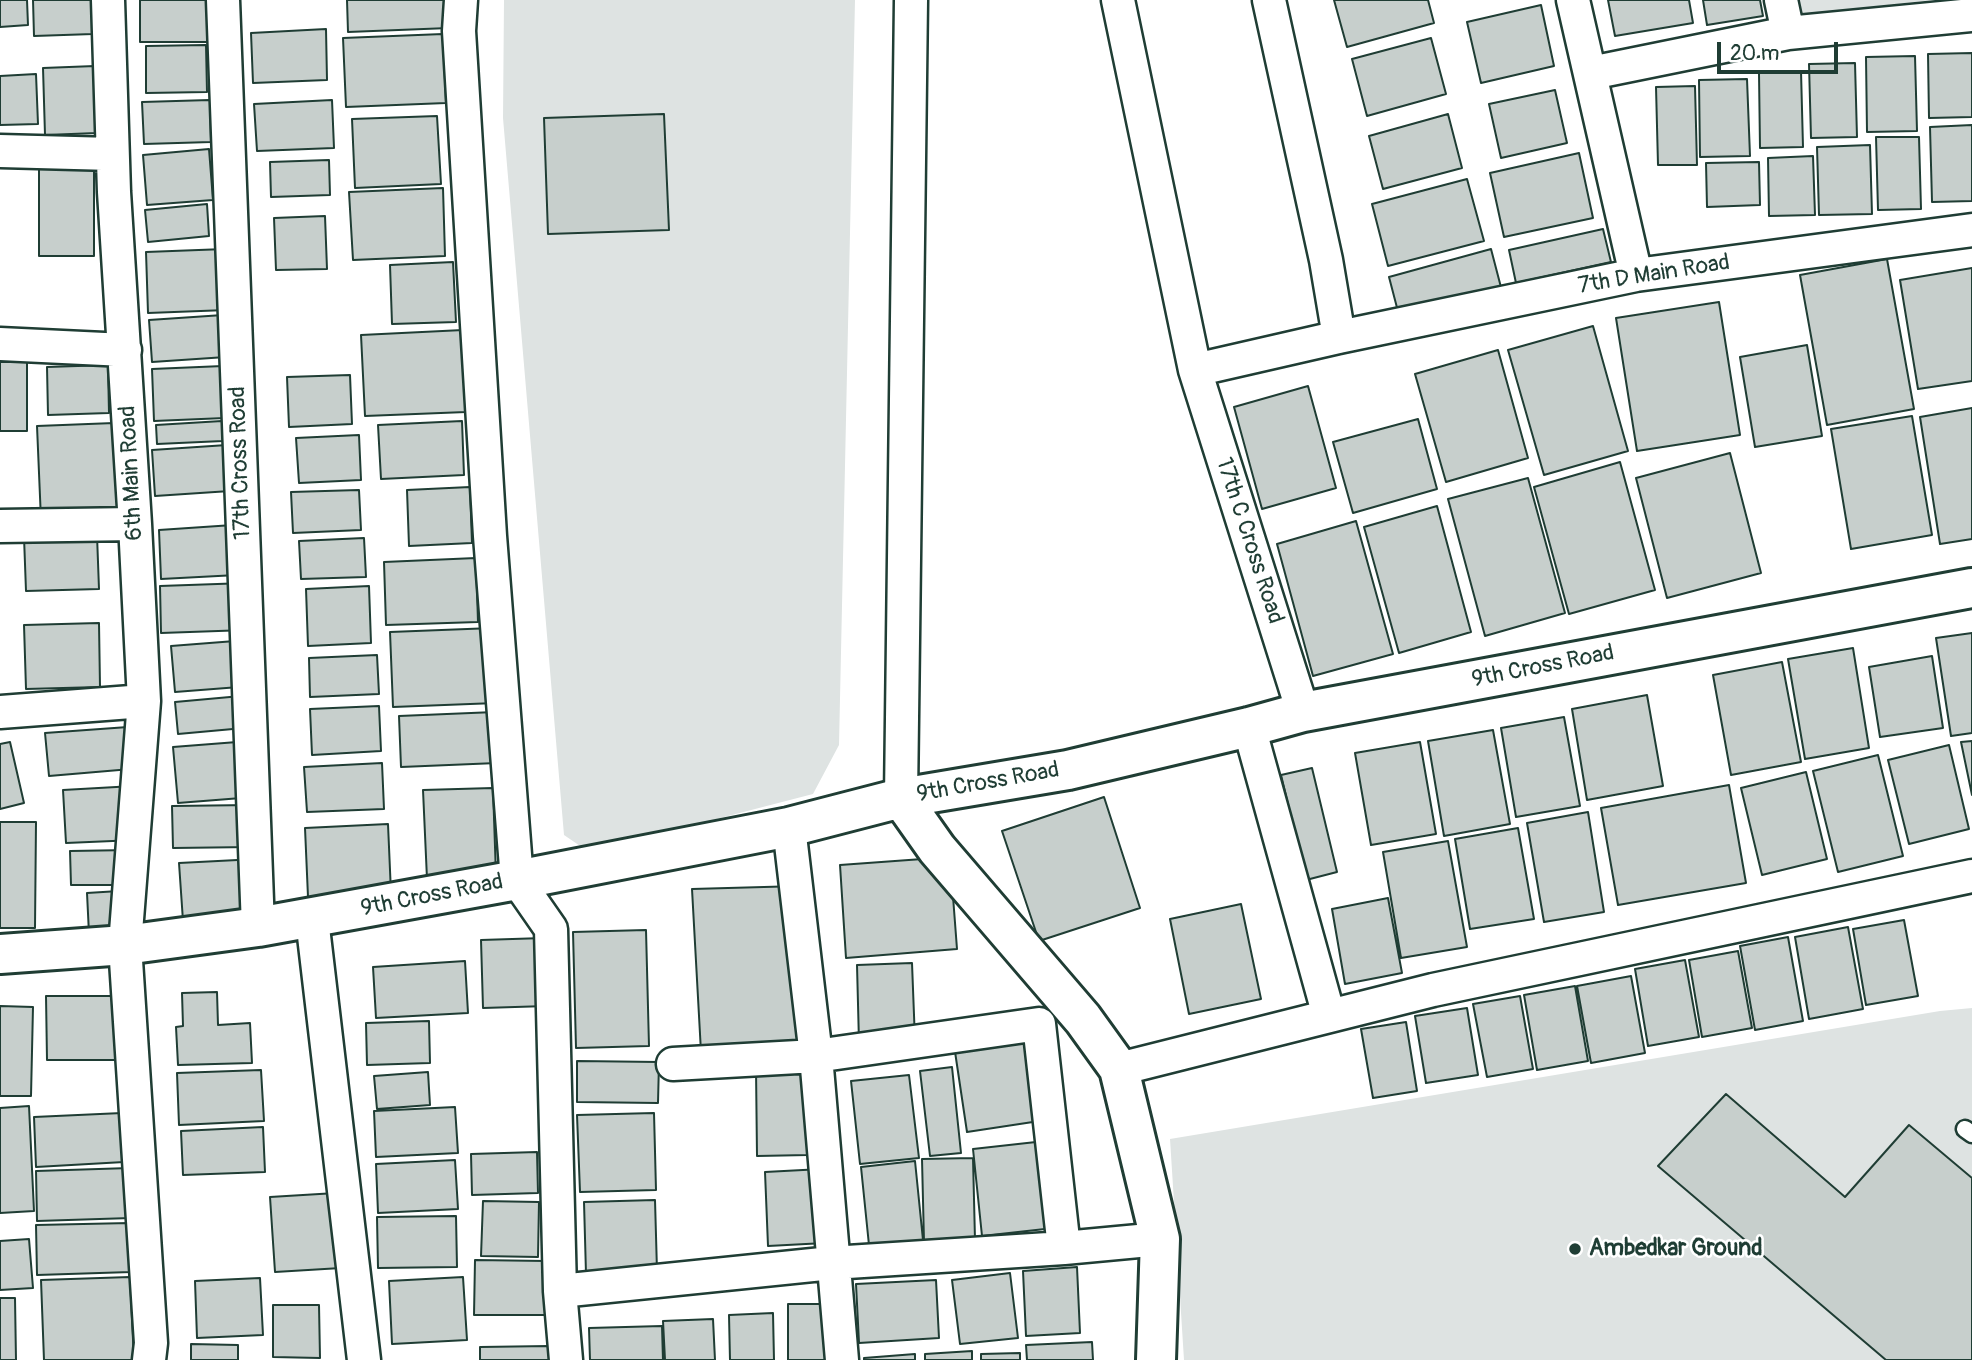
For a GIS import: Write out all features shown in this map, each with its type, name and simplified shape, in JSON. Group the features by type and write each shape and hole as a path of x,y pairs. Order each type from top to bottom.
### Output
{"street":[{"name":"6th Main Road","path":"108,0 112,154 144,701 125,945 149,1360"},
{"name":"17th Cross Road","path":"223,0 258,927"},
{"path":"461,0 459,31 490,536 517,880 551,929 561,1291 566,1360"},
{"path":"911,0 901,799 937,849 1083,1019 1119,1069 1160,1239 1156,1360"},
{"name":"17th C Cross Road","path":"1118,0 1195,370 1303,712"},
{"path":"1269,0 1326,260 1339,337"},
{"path":"1573,0 1636,275"},
{"path":"1781,0 1788,33"},
{"path":"1591,73 1788,33 1972,15"},
{"path":"0,151 112,154"},
{"name":"7th D Main Road","path":"1195,370 1636,275 1972,230"},
{"path":"0,344 125,350"},
{"path":"0,526 135,524"},
{"name":"9th Cross Road","path":"0,954 125,945 312,919 789,827 901,799 1068,770 1303,712 1972,588"},
{"path":"0,712 144,701"},
{"path":"1249,727 1329,1016"},
{"path":"789,827 816,1056 842,1360"},
{"path":"1119,1069 1446,987 1972,876"},
{"path":"312,919 364,1360"},
{"path":"673,1064 816,1056 1039,1024 1064,1248"},
{"path":"561,1291 832,1263 1160,1239"}],"shaded area":[{"path":"504,0 855,0 839,745 813,794 589,852 564,835 503,118"},
{"path":"1798,0 1932,0 1801,15"},
{"name":"Ambedkar Ground","path":"1972,1008 1972,1360 1184,1360 1170,1139 1940,1011"}],"building":[{"path":"0,0 27,0 28,25 0,27"},
{"path":"33,0 92,0 93,34 34,36"},
{"path":"140,0 207,0 207,42 140,42"},
{"path":"347,0 448,0 449,28 348,32"},
{"path":"1334,0 1428,0 1434,23 1347,47"},
{"path":"1608,0 1689,0 1693,23 1615,36"},
{"path":"1703,0 1760,0 1763,16 1707,25"},
{"path":"1541,5 1554,66 1481,83 1467,22"},
{"path":"326,29 327,80 253,83 251,33"},
{"path":"443,34 446,103 346,107 343,38"},
{"path":"1431,38 1446,94 1367,116 1352,59"},
{"path":"206,45 207,92 146,93 146,46"},
{"path":"1972,53 1972,117 1929,118 1928,54"},
{"path":"1915,56 1917,131 1867,132 1866,57"},
{"path":"1855,63 1857,137 1811,138 1809,64"},
{"path":"95,66 97,133 45,135 43,68"},
{"path":"1801,71 1803,147 1760,148 1759,73"},
{"path":"36,74 38,124 0,125 0,76"},
{"path":"1747,79 1750,156 1700,157 1699,80"},
{"path":"1695,86 1697,165 1658,165 1656,87"},
{"path":"1555,90 1567,143 1501,158 1489,104"},
{"path":"210,100 211,142 144,144 142,102"},
{"path":"332,100 334,148 257,151 254,104"},
{"path":"664,114 669,230 548,234 544,118"},
{"path":"1448,114 1462,168 1383,189 1369,136"},
{"path":"437,116 441,184 355,188 352,119"},
{"path":"1972,125 1972,201 1932,202 1930,127"},
{"path":"1876,137 1919,137 1921,209 1878,210"},
{"path":"1870,145 1872,214 1819,215 1817,147"},
{"path":"209,149 213,200 147,205 143,155"},
{"path":"1579,153 1593,218 1504,237 1490,173"},
{"path":"1813,156 1815,215 1769,216 1768,158"},
{"path":"329,160 330,195 271,197 270,162"},
{"path":"1759,162 1760,205 1707,207 1706,163"},
{"path":"39,169 94,169 94,256 39,256"},
{"path":"1467,179 1484,241 1388,266 1372,204"},
{"path":"443,188 445,256 353,260 349,192"},
{"path":"207,204 209,236 148,242 145,210"},
{"path":"325,216 327,269 276,270 274,218"},
{"path":"1603,229 1611,262 1516,283 1509,250"},
{"path":"225,249 227,310 148,313 146,252"},
{"path":"1491,249 1503,295 1401,323 1389,277"},
{"path":"1887,259 1914,409 1827,425 1800,275"},
{"path":"453,262 456,322 392,324 390,265"},
{"path":"1972,268 1972,381 1918,389 1900,280"},
{"path":"1719,302 1740,435 1637,451 1616,318"},
{"path":"223,315 226,357 152,362 149,320"},
{"path":"1593,326 1628,451 1544,475 1508,350"},
{"path":"463,330 466,412 365,416 361,335"},
{"path":"1807,345 1822,436 1755,447 1740,357"},
{"path":"1498,350 1528,458 1446,482 1415,374"},
{"path":"0,362 27,362 27,431 0,431"},
{"path":"108,365 109,413 48,415 47,367"},
{"path":"223,366 225,418 154,421 152,369"},
{"path":"350,375 352,424 289,427 287,377"},
{"path":"1308,386 1336,488 1262,509 1234,407"},
{"path":"1972,408 1972,539 1940,544 1920,417"},
{"path":"1912,416 1932,535 1851,549 1831,429"},
{"path":"1418,419 1437,489 1353,513 1333,442"},
{"path":"222,421 223,441 157,444 156,425"},
{"path":"462,421 464,475 381,479 378,425"},
{"path":"114,423 118,516 41,520 37,426"},
{"path":"359,435 361,480 299,483 296,438"},
{"path":"227,445 230,491 155,496 152,450"},
{"path":"1730,453 1761,573 1667,598 1636,478"},
{"path":"1620,462 1655,590 1569,614 1534,487"},
{"path":"1528,478 1565,613 1485,636 1448,499"},
{"path":"470,487 472,543 409,546 407,490"},
{"path":"359,490 361,530 293,533 291,492"},
{"path":"1437,506 1471,632 1399,653 1364,527"},
{"path":"1356,521 1393,654 1313,676 1277,544"},
{"path":"233,525 237,575 161,579 159,530"},
{"path":"97,535 99,589 26,591 24,537"},
{"path":"364,538 366,577 301,579 299,541"},
{"path":"476,558 478,622 386,625 384,562"},
{"path":"246,583 247,630 161,633 160,586"},
{"path":"369,586 371,643 308,646 306,589"},
{"path":"99,623 100,687 26,689 24,625"},
{"path":"493,628 496,703 393,707 390,632"},
{"path":"1972,633 1972,733 1951,736 1936,638"},
{"path":"248,640 252,686 175,692 171,646"},
{"path":"1853,648 1869,748 1805,759 1788,659"},
{"path":"377,655 379,694 310,697 309,658"},
{"path":"1932,656 1943,728 1880,737 1869,667"},
{"path":"1782,662 1801,762 1731,775 1713,675"},
{"path":"1647,695 1663,786 1587,800 1572,709"},
{"path":"241,696 244,728 178,734 175,702"},
{"path":"379,706 381,751 312,755 310,709"},
{"path":"495,712 497,763 401,767 399,716"},
{"path":"1564,717 1580,806 1516,817 1501,728"},
{"path":"128,727 131,769 49,776 45,733"},
{"path":"1493,730 1510,824 1444,836 1428,741"},
{"path":"250,741 254,797 178,803 173,747"},
{"path":"1972,741 1972,795 1961,742"},
{"path":"10,742 24,803 0,809 0,744"},
{"path":"1420,742 1436,834 1371,845 1355,753"},
{"path":"1949,745 1969,829 1909,844 1888,760"},
{"path":"1878,755 1903,856 1838,872 1813,771"},
{"path":"382,763 384,809 307,812 304,767"},
{"path":"1312,768 1337,872 1306,880 1281,775"},
{"path":"1806,772 1827,859 1762,875 1741,788"},
{"path":"1729,785 1746,883 1618,905 1601,808"},
{"path":"134,786 136,840 66,843 63,790"},
{"path":"493,788 496,876 427,879 423,790"},
{"path":"1104,797 1140,908 1039,941 1002,831"},
{"path":"251,805 252,847 173,848 172,806"},
{"path":"1588,812 1604,912 1544,922 1527,823"},
{"path":"0,822 36,822 35,928 0,928"},
{"path":"388,824 391,893 308,897 305,828"},
{"path":"1518,828 1534,919 1470,929 1455,839"},
{"path":"1448,841 1467,947 1401,958 1383,852"},
{"path":"131,850 132,885 71,885 70,851"},
{"path":"950,857 957,949 846,958 840,865"},
{"path":"257,859 261,916 183,921 179,863"},
{"path":"800,886 812,1043 701,1052 692,889"},
{"path":"135,890 137,931 89,934 87,893"},
{"path":"1388,898 1402,973 1345,984 1332,909"},
{"path":"1241,904 1261,999 1189,1014 1170,919"},
{"path":"1904,920 1918,996 1866,1005 1853,929"},
{"path":"1848,927 1863,1009 1809,1019 1795,937"},
{"path":"646,930 649,1046 576,1048 573,932"},
{"path":"1788,937 1803,1021 1755,1030 1740,946"},
{"path":"544,938 547,1006 483,1008 481,940"},
{"path":"1738,951 1752,1028 1702,1037 1689,960"},
{"path":"1685,960 1699,1037 1648,1046 1635,969"},
{"path":"465,961 468,1013 376,1018 373,967"},
{"path":"912,963 915,1041 859,1043 857,965"},
{"path":"1631,976 1645,1053 1591,1063 1577,986"},
{"path":"1575,986 1588,1061 1537,1070 1524,995"},
{"path":"217,992 218,1025 250,1023 252,1063 178,1065 176,1027 183,1026 182,993"},
{"path":"46,996 134,996 133,1060 47,1060"},
{"path":"1520,996 1533,1069 1487,1077 1473,1004"},
{"path":"0,1006 33,1007 31,1096 0,1096"},
{"path":"1467,1008 1478,1075 1426,1083 1415,1016"},
{"path":"429,1021 430,1063 367,1065 366,1023"},
{"path":"1406,1022 1417,1091 1373,1098 1361,1029"},
{"path":"1033,1033 1046,1120 967,1132 954,1045"},
{"path":"577,1061 659,1062 658,1103 577,1102"},
{"path":"952,1067 961,1153 930,1156 920,1071"},
{"path":"756,1069 807,1069 808,1155 757,1156"},
{"path":"261,1070 264,1121 179,1125 177,1073"},
{"path":"428,1072 430,1105 377,1109 374,1076"},
{"path":"909,1075 919,1158 860,1164 851,1081"},
{"path":"1726,1094 1845,1197 1909,1125 1972,1178 1972,1360 1886,1360 1658,1166"},
{"path":"29,1106 34,1211 0,1213 0,1108"},
{"path":"455,1107 458,1153 376,1157 374,1111"},
{"path":"122,1113 124,1162 36,1167 34,1117"},
{"path":"654,1113 656,1190 580,1192 577,1115"},
{"path":"263,1127 265,1172 183,1175 181,1131"},
{"path":"1045,1141 1054,1228 982,1236 973,1149"},
{"path":"537,1152 538,1193 472,1195 471,1154"},
{"path":"973,1158 975,1240 924,1242 922,1159"},
{"path":"455,1160 458,1209 378,1213 376,1164"},
{"path":"915,1161 924,1250 870,1255 861,1167"},
{"path":"130,1168 131,1218 37,1221 36,1171"},
{"path":"822,1169 825,1243 768,1246 765,1172"},
{"path":"336,1193 341,1268 275,1272 270,1197"},
{"path":"655,1200 657,1271 586,1274 584,1202"},
{"path":"483,1201 539,1202 538,1257 481,1256"},
{"path":"456,1216 457,1267 378,1268 377,1217"},
{"path":"130,1223 131,1272 37,1275 36,1225"},
{"path":"29,1239 33,1288 0,1290 0,1241"},
{"path":"475,1260 546,1261 545,1315 474,1315"},
{"path":"1077,1267 1080,1333 1026,1336 1023,1271"},
{"path":"1010,1273 1018,1338 960,1344 952,1280"},
{"path":"130,1277 134,1360 44,1360 41,1280"},
{"path":"463,1277 467,1340 392,1344 389,1281"},
{"path":"260,1278 263,1335 197,1338 195,1281"},
{"path":"936,1280 939,1338 859,1343 856,1284"},
{"path":"0,1298 15,1298 16,1360 0,1360"},
{"path":"788,1304 828,1304 828,1360 788,1360"},
{"path":"273,1305 319,1305 320,1358 273,1357"},
{"path":"773,1313 774,1360 730,1360 729,1315"},
{"path":"713,1319 715,1360 665,1360 663,1321"},
{"path":"662,1326 663,1360 590,1360 589,1328"},
{"path":"1092,1342 1093,1360 1027,1360 1026,1345"},
{"path":"191,1344 238,1345 238,1360 191,1360"},
{"path":"549,1346 549,1360 480,1360 480,1347"},
{"path":"972,1351 972,1360 925,1360 925,1354"},
{"path":"1020,1353 1020,1360 981,1360 981,1354"},
{"path":"915,1354 915,1360 864,1360 864,1358"}],"place":[{"name":"Ambedkar Ground","path":"1575,1249"}]}
